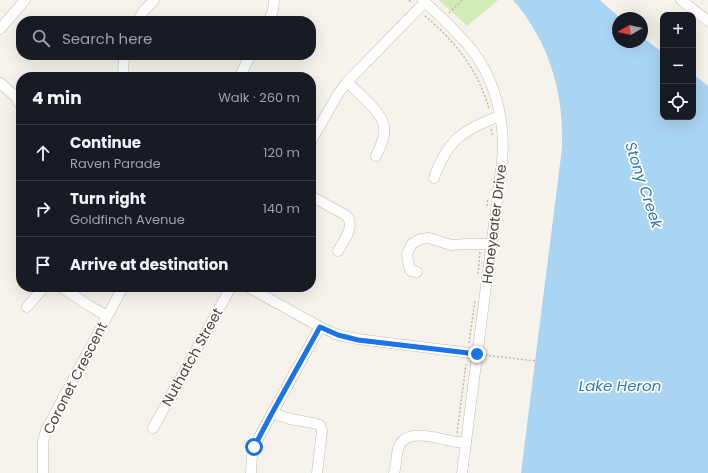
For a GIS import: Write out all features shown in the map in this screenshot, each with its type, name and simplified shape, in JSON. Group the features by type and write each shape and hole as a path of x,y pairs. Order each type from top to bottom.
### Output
{"street":[{"path":"0,29 25,0"},
{"path":"140,16 154,0"},
{"path":"271,16 274,0"},
{"path":"682,0 708,21"},
{"path":"316,132 338,94 347,82 424,1"},
{"name":"Honeyeater Drive","path":"424,1 466,44 482,66 494,92 500,116 503,139 462,473"},
{"path":"123,72 124,60"},
{"path":"242,72 248,60"},
{"path":"347,82 376,111 383,123 384,135 376,156"},
{"path":"0,83 16,98"},
{"path":"434,178 442,156 459,137 477,126 500,116"},
{"path":"316,199 347,216 350,221 351,227 338,251"},
{"path":"417,272 412,271 409,267 407,254 412,244 420,239 429,238 451,245 491,244"},
{"path":"27,307 40,292"},
{"path":"68,292 107,316"},
{"name":"Coronet Crescent","path":"43,473 43,442 46,430 121,292"},
{"name":"Nuthatch Street","path":"153,428 228,292"},
{"path":"257,292 320,327 338,335 358,340 477,354"},
{"path":"251,473 254,447 320,327"},
{"path":"272,413 290,419 320,425 322,431 317,473"},
{"path":"394,473 399,444 409,437 424,436 466,443"}],"path":[{"path":"409,0 412,3"},
{"path":"443,20 462,0"},
{"path":"425,16 453,43 470,64 478,78 487,102 488,114"},
{"path":"490,128 494,139"},
{"path":"486,210 488,196"},
{"path":"478,279 480,252"},
{"path":"469,343 476,295"},
{"path":"477,354 536,361"},
{"path":"456,435 466,364"}],"green space":[{"path":"439,0 498,0 467,26"}],"water":[{"name":"Lake Heron","path":"513,0 600,0 613,12 612,12 612,48 648,48 648,42 660,51 660,120 696,120 696,76 708,86 708,473 521,473 562,148 561,114 556,83 546,53 532,25"}],"route":[{"path":"254,447 320,327 338,335 358,340 477,354"}],"water label":[{"name":"Stony Creek","path":"644,185"}]}
